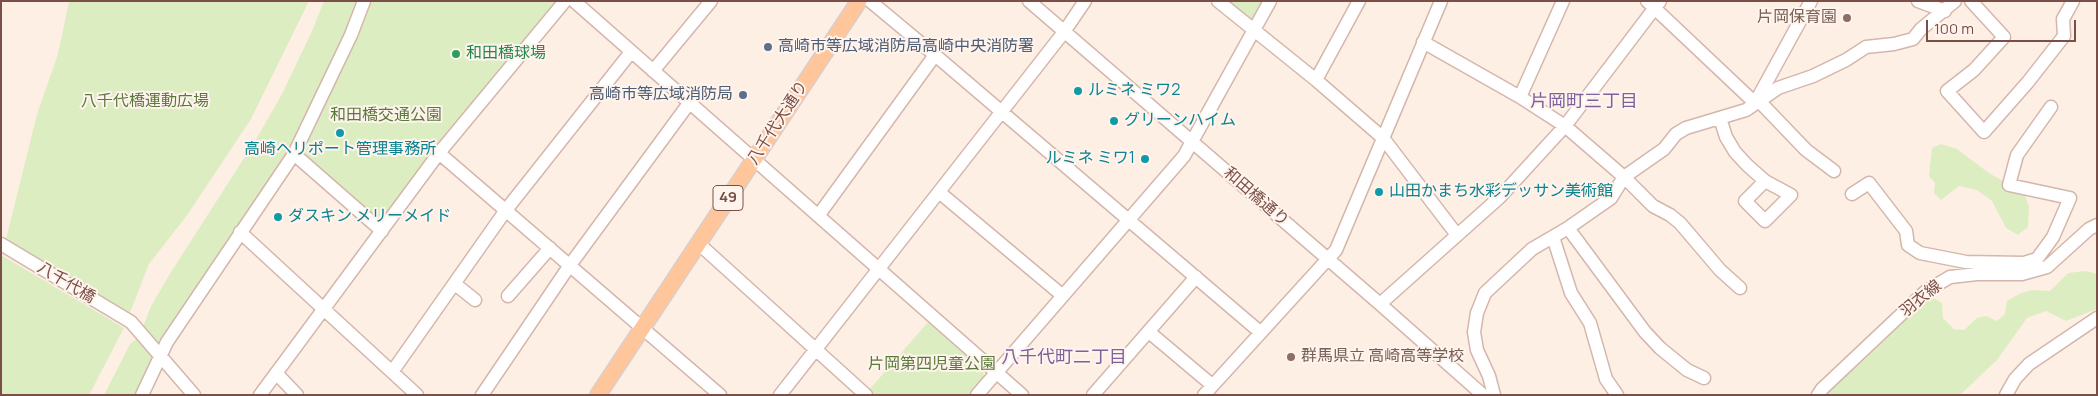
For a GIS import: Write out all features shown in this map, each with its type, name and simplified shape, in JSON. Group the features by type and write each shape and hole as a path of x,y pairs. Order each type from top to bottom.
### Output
{"main road":[{"name":"八千代大通り","path":"598,395 859,1"}],"street":[{"path":"142,395 167,342 294,154 347,43 364,1"},
{"path":"260,395 439,152 565,1"},
{"path":"574,1 1022,395"},
{"path":"653,71 711,1"},
{"path":"870,1 1260,332"},
{"name":"和田橋通り","path":"1028,1 1483,395"},
{"path":"780,395 1064,32 1085,1"},
{"path":"1218,1 1316,80 1383,138 1457,236"},
{"path":"977,395 1184,156 1270,1"},
{"path":"1316,80 1358,1"},
{"path":"1148,332 1208,390 1336,250 1441,1"},
{"path":"1520,97 1564,1"},
{"path":"1757,102 1811,1"},
{"path":"1918,1 1945,11"},
{"path":"1494,395 1489,376 1477,350 1474,332 1477,313 1485,294 1532,249 1568,228 1611,198 1624,177 1664,149 1676,134 1686,128 1746,110 1778,88 1813,76 1846,60 1866,47 1894,44 1913,39 1921,29 1955,1"},
{"path":"1971,1 2004,37 1974,70 1947,90 1984,132 2028,82 2064,36 2064,19 2073,1"},
{"path":"1380,304 1500,197 1566,126 1654,4 1806,150 1834,170"},
{"path":"1423,42 1520,97 1566,126 1624,177 1653,206 1680,222 1720,270 1740,288"},
{"path":"392,372 506,210 631,52"},
{"path":"818,216 935,55"},
{"path":"482,395 570,266 690,102"},
{"path":"1852,194 1869,183 1906,231 1908,245 1920,253 1966,262 2023,268 2037,259 2053,237 2070,198 2009,185 2017,155 2051,107"},
{"path":"1720,118 1726,137 1735,152 1765,181"},
{"path":"439,152 720,395"},
{"path":"294,154 382,231"},
{"path":"939,192 1063,296"},
{"name":"羽衣線","path":"1818,395 1822,389 1926,291 1950,277 2047,267 2089,229 2097,225"},
{"path":"1568,228 1645,332 1660,348 1687,370 1704,378"},
{"path":"240,232 416,395"},
{"path":"1554,237 1572,293 1590,323 1606,379 1617,395"},
{"path":"698,243 866,395"},
{"name":"八千代橋","path":"1,244 132,322 194,395"},
{"path":"508,296 550,248"},
{"path":"1093,395 1196,277"},
{"path":"455,284 475,300"},
{"path":"2006,395 2015,379 2030,364 2097,318"},
{"path":"276,373 297,395"}],"green space":[{"name":"八千代橋運動広場","path":"69,1 309,1 251,119 188,214 149,264 129,315 5,243 37,114 58,54"},
{"path":"324,1 358,1 349,25 287,155 157,345 145,330 144,324 151,306 255,141 282,94"},
{"name":"和田橋交通公園","path":"369,1 558,1 496,74 384,218 377,220 303,154 302,151 345,62"},
{"path":"1218,1 1270,1 1254,31"},
{"path":"1941,144 1957,149 1989,173 2024,193 2029,206 2028,227 2018,235 2006,228 1992,201 1977,190 1959,186 1941,200 1934,193 1935,183 1929,176 1932,148"},
{"path":"1,255 124,328 89,395 1,395"},
{"path":"2086,271 2097,274 2097,309 2066,321 2046,311 2027,318 1997,360 1960,395 1827,395 1927,300 1934,298 1942,303 1943,318 1954,329 1964,330 1977,318 1986,316 1997,321 2005,314 2007,301 2021,293 2033,290 2050,291 2068,273"},
{"name":"片岡第四児童公園","path":"929,321 983,369 984,378 969,395 874,395 869,390"},
{"path":"139,337 154,358 137,395 104,395 130,344"}],"place":[{"name":"片岡保育園","path":"1847,18"},
{"name":"高崎市等広域消防局高崎中央消防署","path":"768,47"},
{"name":"和田橋球場","path":"456,54"},
{"name":"ルミネ ミワ2","path":"1078,91"},
{"name":"高崎市等広域消防局","path":"743,95"},
{"name":"グリーンハイム","path":"1114,121"},
{"name":"高崎ヘリポート管理事務所","path":"340,133"},
{"name":"ルミネ ミワ1","path":"1145,159"},
{"name":"山田かまち水彩デッサン美術館","path":"1379,192"},
{"name":"ダスキン メリーメイド","path":"278,217"},
{"name":"群馬県立 高崎高等学校","path":"1291,357"}],"district":[{"name":"片岡町三丁目","path":"1584,102"},
{"name":"八千代町二丁目","path":"1064,358"}]}
